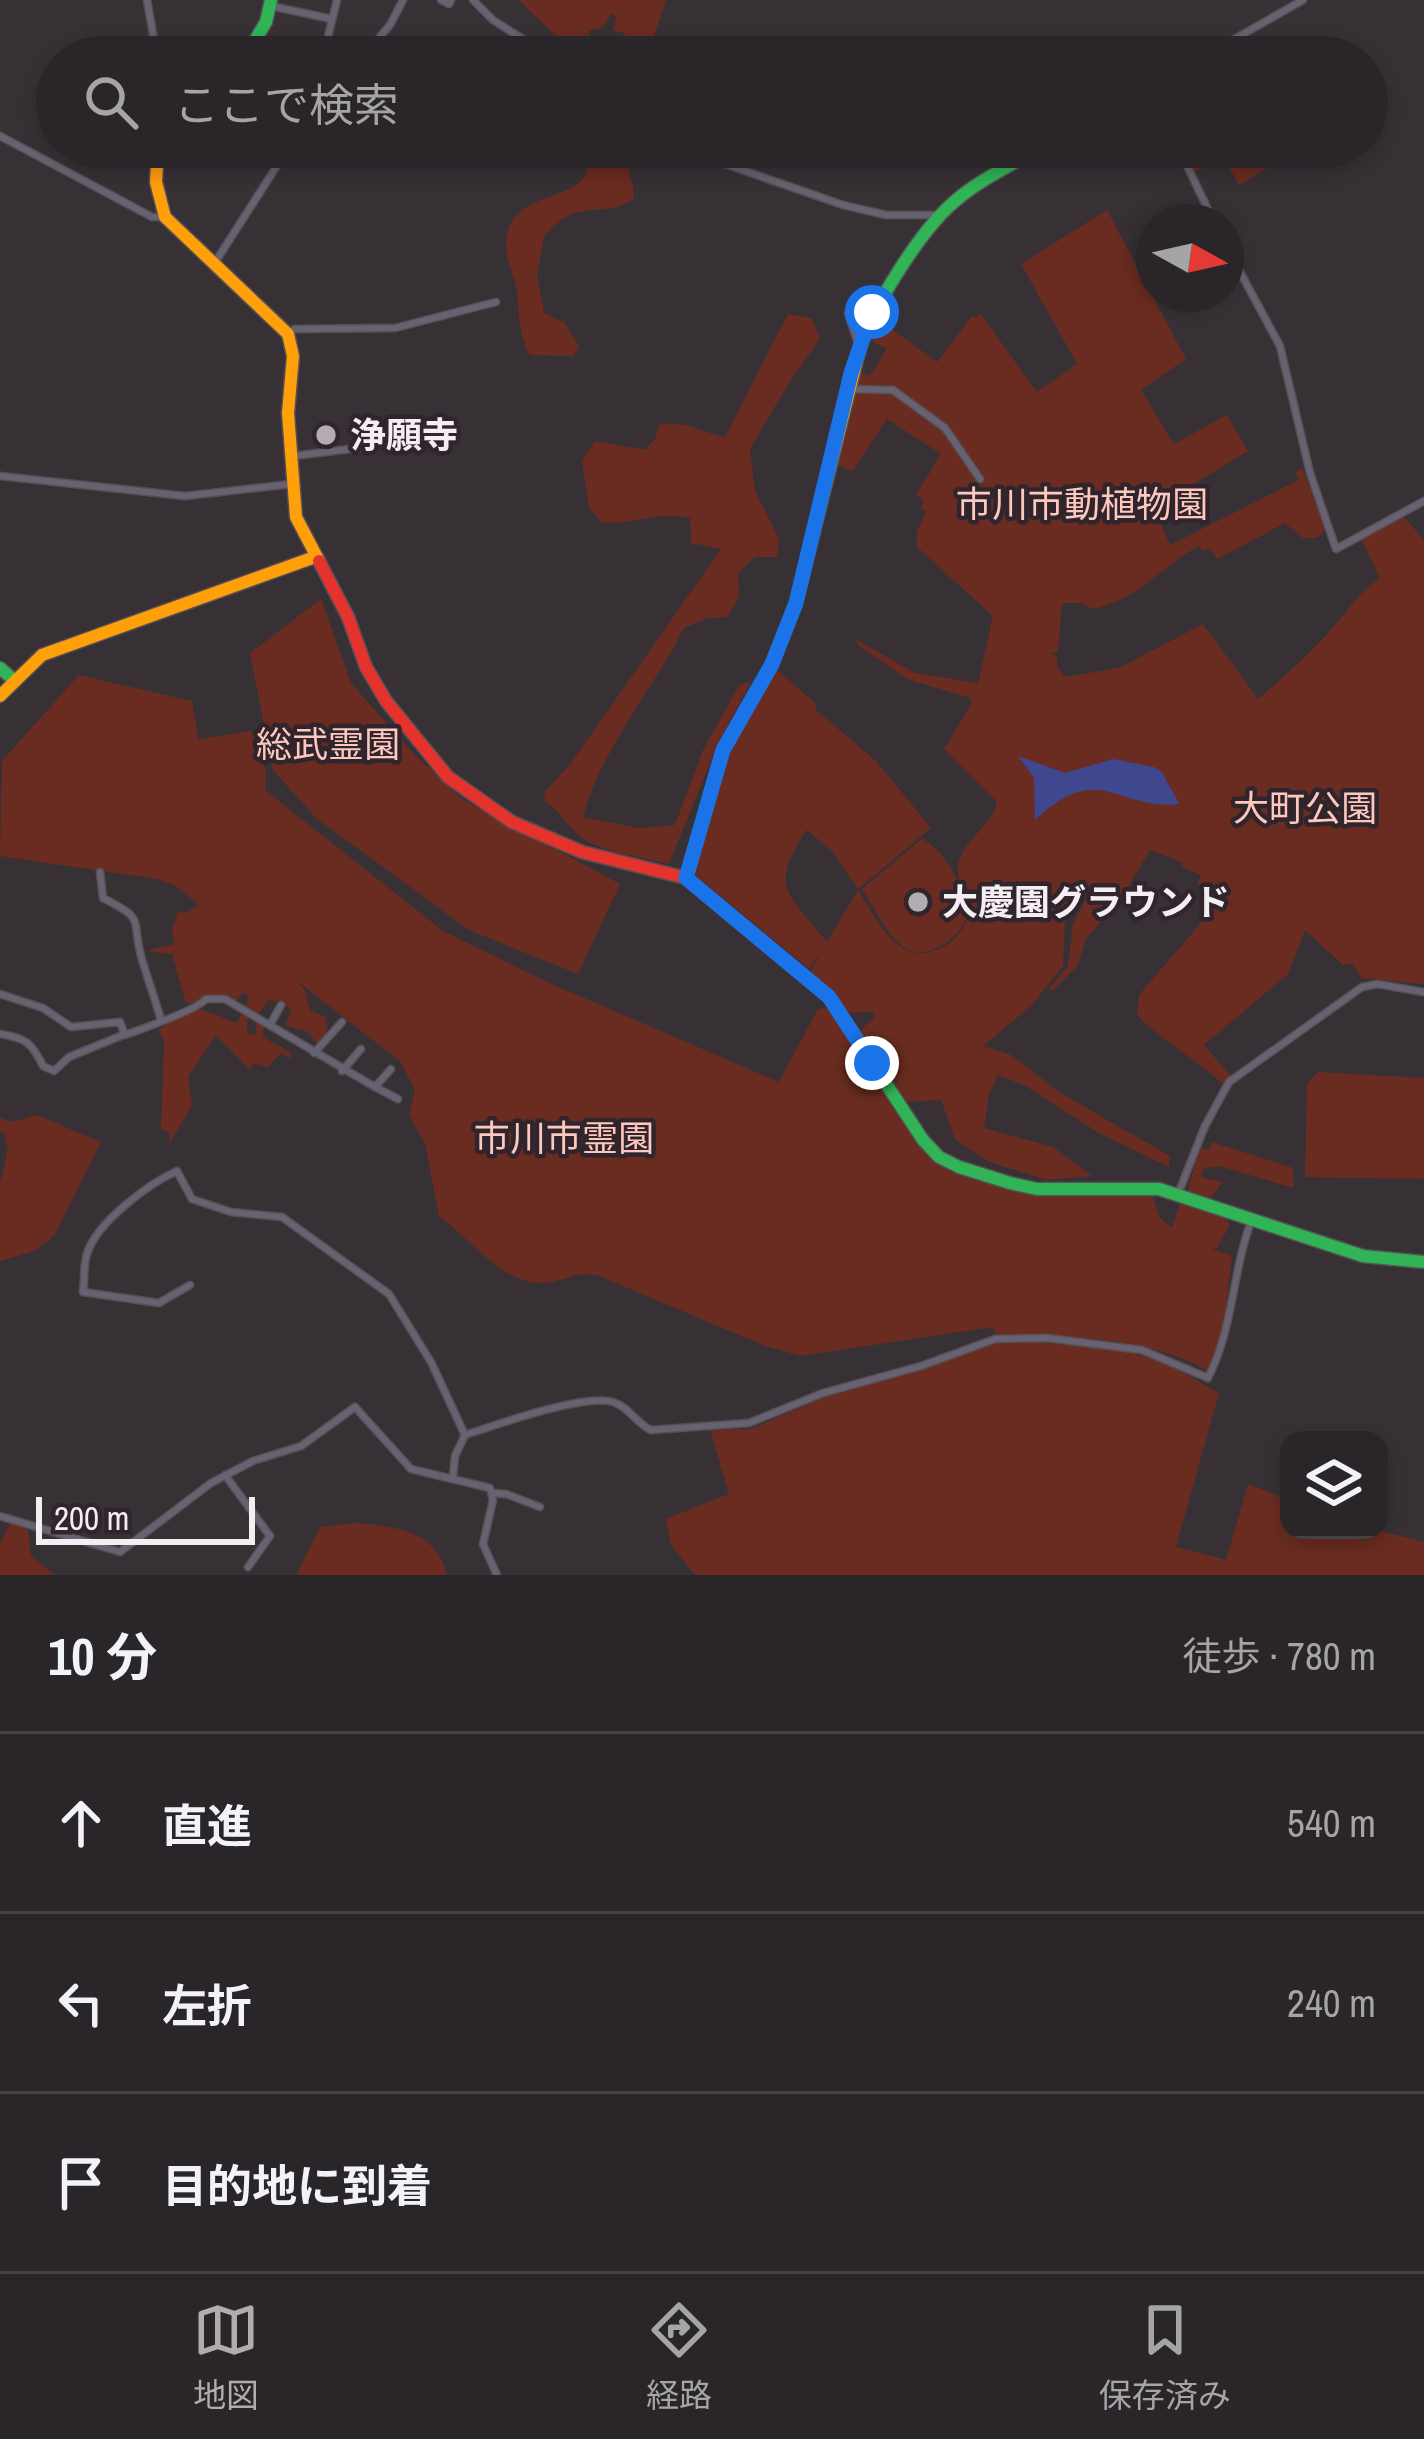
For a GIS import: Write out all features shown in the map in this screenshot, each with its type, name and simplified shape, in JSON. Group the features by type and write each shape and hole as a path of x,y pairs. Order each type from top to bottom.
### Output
{"street":[{"path":"147,0 153,36"},
{"path":"328,36 337,0"},
{"path":"382,36 403,0"},
{"path":"441,0 449,4 451,0"},
{"path":"473,0 519,36"},
{"path":"1240,36 1303,0"},
{"path":"259,36 271,3 332,19"},
{"path":"0,136 36,155"},
{"path":"60,168 152,217 165,217"},
{"path":"157,168 165,217 287,333 293,356 288,413 296,517 348,616 375,686 448,777 512,822 546,839 686,878 829,997 923,1140 939,1157 959,1167 1036,1189 1140,1186 1178,1194 1364,1256 1424,1262"},
{"path":"214,264 277,168"},
{"path":"737,168 886,215 941,215"},
{"path":"686,878 723,750 772,664 796,603 859,346 872,312 941,215 1005,168"},
{"path":"1188,168 1205,204"},
{"path":"1244,279 1280,346 1310,473 1336,549 1424,501"},
{"path":"287,333 295,329 395,328 496,302"},
{"path":"859,346 848,313 857,305 872,312"},
{"path":"848,389 893,390 945,428 980,479"},
{"path":"290,456 367,447"},
{"path":"0,476 185,496 291,484"},
{"path":"0,696 42,655 315,557"},
{"path":"0,668 15,681"},
{"path":"100,872 103,898 124,909 139,925 141,956 161,1021"},
{"path":"1178,1194 1204,1126 1236,1075 1362,987 1377,984 1424,992"},
{"path":"0,994 43,1008 71,1028 120,1022 125,1034"},
{"path":"0,1034 33,1045 43,1066 54,1071 69,1058 176,1012 199,1007 209,998 226,999 342,1071 398,1099"},
{"path":"270,1025 281,1005"},
{"path":"314,1053 343,1022"},
{"path":"342,1071 361,1049"},
{"path":"375,1087 391,1070"},
{"path":"190,1285 159,1303 83,1292 87,1252 107,1225 125,1204 177,1171 192,1199 231,1212 282,1217 389,1294 431,1362 465,1435"},
{"path":"453,1477 455,1456 465,1435 585,1401 615,1403 651,1430 749,1423 824,1393 921,1366 994,1339 1047,1338 1142,1349 1208,1378 1226,1336 1238,1257 1252,1219"},
{"path":"0,1516 120,1552 224,1475 301,1446 355,1407 411,1469 481,1484 493,1493 540,1507"},
{"path":"224,1475 270,1535 248,1567"},
{"path":"493,1493 482,1544 497,1575"}],"green space":[{"path":"519,0 666,0 654,36 624,36 613,30 616,16 612,13 603,27 588,31 590,36 556,36"},
{"path":"586,168 628,168 633,200 567,216 544,237 537,274 544,313 565,323 579,347 573,356 530,355 506,251 509,228 527,207 578,184"},
{"path":"1230,168 1267,168 1239,185"},
{"path":"1107,210 1136,265 1136,312 1161,312 1186,359 1141,390 1174,444 1227,415 1248,451 1154,508 1170,545 1299,480 1295,472 1302,468 1326,530 1317,538 1303,538 1285,523 1217,559 1210,548 1203,551 1199,546 1112,603 1094,609 1062,603 1058,651 1050,654 1057,656 1065,677 1119,668 1203,624 1258,699 1380,578 1361,539 1404,517 1424,540 1424,984 1362,978 1352,964 1343,965 1305,930 1288,974 1204,1045 1231,1076 1223,1084 1137,1014 1139,995 1218,903 1198,884 1201,875 1150,850 1119,902 1086,938 1078,965 1052,991 1049,989 1068,966 1073,924 1090,890 1081,890 1065,921 1063,966 1030,1007 983,1046 1011,1055 1062,1094 1170,1156 1169,1167 998,1075 984,1128 1053,1147 1092,1176 1047,1180 989,1162 955,1139 941,1100 889,1103 921,1147 951,1172 1032,1193 1152,1194 1159,1217 1172,1228 1181,1201 1225,1217 1230,1225 1212,1249 1232,1256 1224,1326 1208,1371 1132,1344 996,1336 993,1327 800,1356 765,1346 597,1275 541,1283 513,1276 439,1216 425,1143 409,1115 415,1090 400,1061 297,981 310,1010 327,1018 326,1036 319,1045 306,1031 285,1026 291,1011 284,1003 268,1000 259,1014 246,1006 249,996 242,992 237,1001 204,995 202,1002 186,1003 172,954 146,951 175,944 172,932 178,912 199,905 176,886 157,879 0,856 2,761 79,675 192,701 198,739 252,731 266,772 265,790 443,931 547,982 779,1082 818,1009 827,1008 850,1040 875,1012 846,1013 810,972 822,951 809,969 695,875 728,752 776,669 876,761 931,828 858,889 833,852 807,830 788,865 786,878 793,901 827,942 858,890 880,926 910,951 936,950 961,932 970,915 959,880 960,859 997,802 944,749 972,703 970,698 907,679 855,639 915,673 978,683 993,616 917,547 917,531 926,512 921,508 924,501 916,495 941,454 887,419 852,472 836,464 858,370 870,376 887,349 867,339 878,319 937,362 972,316 980,313 1037,392 1077,364 1021,264"},
{"path":"788,314 812,318 820,339 750,449 755,491 779,539 777,557 755,557 738,573 739,596 728,617 708,618 684,628 614,744 583,817 639,828 675,825 703,750 740,684 751,682 717,745 669,864 605,849 574,831 544,800 545,792 571,763 721,549 691,543 690,518 601,522 589,508 582,460 595,441 645,450 659,425 684,425 725,437"},
{"name":"総武霊園","path":"321,599 351,683 414,754 462,799 620,884 578,974 469,930 316,818 273,770 250,653"},
{"name":"大慶園グラウンド","path":"922,839 953,872 964,896 966,917 958,932 942,945 915,952 894,937 862,889"},
{"path":"201,1009 237,1023 243,1010 248,1012 247,1033 256,1035 255,1018 264,1022 263,1037 291,1053 292,1059 281,1053 268,1067 254,1063 250,1070 216,1035 188,1077 192,1105 168,1146 170,1133 161,1129 164,1042 159,1030"},
{"path":"1318,1072 1424,1078 1424,1179 1305,1177 1307,1084"},
{"path":"37,1115 101,1142 54,1236 34,1251 0,1261 0,1184 8,1149 0,1118 12,1122"},
{"path":"1212,1142 1293,1168 1294,1188 1219,1166 1204,1168 1201,1177 1223,1182 1209,1200 1187,1192 1200,1148 1209,1150"},
{"path":"995,1342 1126,1351 1164,1362 1219,1393 1176,1547 1226,1560 1248,1484 1280,1496 1280,1539 1388,1539 1388,1533 1424,1542 1424,1575 695,1575 671,1545 666,1519 729,1494 710,1430 751,1429 827,1396"},
{"path":"11,1522 28,1530 31,1556 55,1575 0,1575 0,1543"},
{"path":"357,1523 400,1529 424,1540 442,1560 447,1575 296,1575 320,1527"}],"water":[{"path":"1018,756 1065,773 1113,759 1154,767 1162,772 1179,804 1092,790 1057,802 1035,820 1034,778"}],"traffic: fast":[{"path":"258,36 271,0"},
{"path":"859,352 885,294 912,251 954,202 1006,168"},
{"path":"0,668 15,681"},
{"path":"699,889 829,997 939,1157 1037,1189 1159,1189 1363,1256 1424,1262"}],"traffic: slow":[{"path":"157,168 165,217 288,334 293,356 288,413 296,517 319,561"},
{"path":"686,878 723,750 772,664 796,603 859,352"},
{"path":"0,696 42,655 315,557"}],"traffic: jam":[{"path":"319,561 386,701 448,777 512,822 582,852 686,878 699,889"}],"place":[{"name":"浄願寺","path":"326,435"},
{"name":"大慶園グラウンド","path":"918,902"}],"route":[{"path":"872,312 851,373 796,603 772,664 723,750 686,878 829,997 872,1063"}],"park label":[{"name":"市川市動植物園","path":"1082,504"},
{"name":"大町公園","path":"1305,808"},
{"name":"市川市霊園","path":"564,1138"}]}
